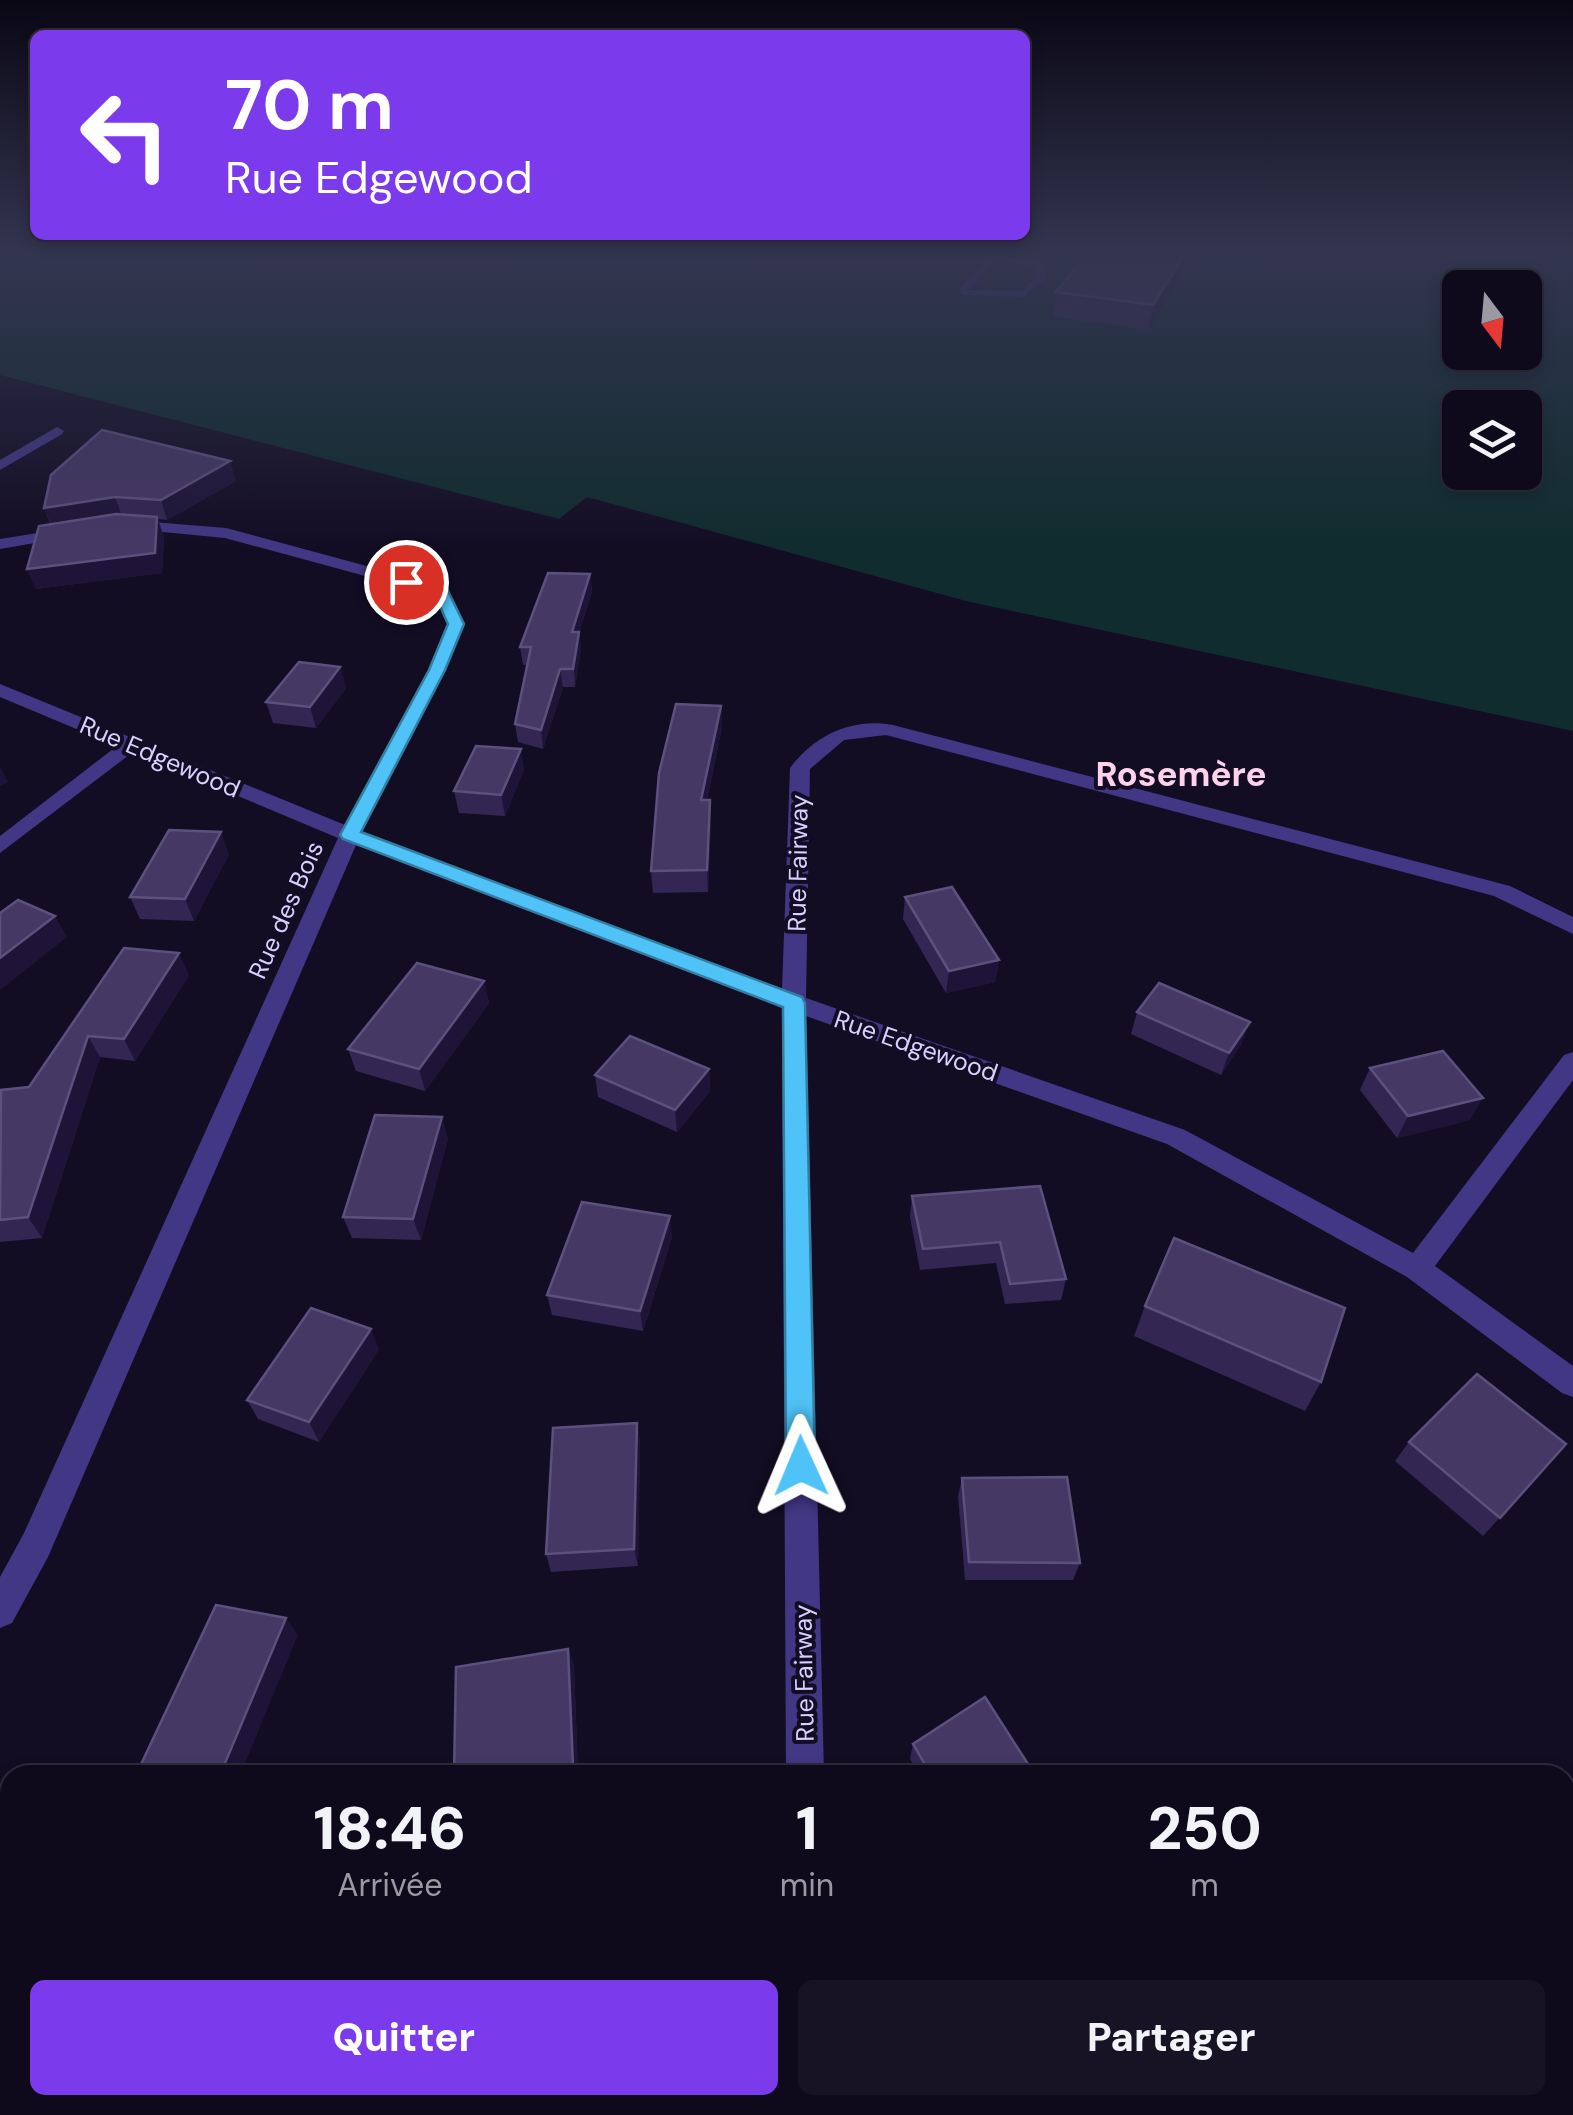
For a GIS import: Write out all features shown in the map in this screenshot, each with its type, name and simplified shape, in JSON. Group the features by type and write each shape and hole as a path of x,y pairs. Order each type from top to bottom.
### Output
{"street":[{"path":"0,466 57,431"},
{"name":"Rue des Bois","path":"0,544 123,524 226,533 442,592 456,624 437,670 350,835 36,1545 0,1611"},
{"name":"Rue Edgewood","path":"0,690 128,747 350,835 794,1003 1176,1138 1416,1269 1573,1383"},
{"name":"Rue Fairway","path":"805,1765 794,1003 800,768 819,743 848,731 886,729 1483,886 1573,926"},
{"path":"0,846 128,747"},
{"path":"1416,1269 1573,1061"}],"green space":[{"path":"0,351 1442,351 1442,370 1542,370 1542,351 1573,351 1573,731 966,601 587,497 559,519 0,375"}],"building":[{"path":"102,430 230,461 161,500 115,497 44,508 51,475"},
{"path":"116,514 157,517 155,553 27,569 39,526"},
{"path":"548,573 590,574 572,632 579,632 573,669 560,669 541,730 515,724 531,647 520,647"},
{"path":"299,662 340,667 310,707 266,702"},
{"path":"676,704 721,706 701,800 710,800 707,870 651,871 659,773"},
{"path":"476,746 521,749 501,795 454,791"},
{"path":"169,830 221,832 185,899 130,897"},
{"path":"952,887 999,960 949,971 905,897"},
{"path":"18,900 55,916 0,958 0,913"},
{"path":"124,948 179,953 124,1039 88,1036 28,1217 0,1220 1,1090 29,1087"},
{"path":"417,963 484,981 419,1069 348,1049"},
{"path":"1159,983 1250,1022 1229,1053 1137,1012"},
{"path":"630,1036 709,1069 675,1110 595,1075"},
{"path":"1443,1051 1483,1098 1408,1116 1370,1068"},
{"path":"375,1115 442,1117 413,1219 343,1217"},
{"path":"1040,1186 1066,1279 1010,1284 1000,1242 923,1249 912,1196"},
{"path":"582,1202 670,1216 640,1311 547,1295"},
{"path":"1174,1238 1345,1308 1321,1382 1145,1306"},
{"path":"311,1308 371,1329 309,1422 247,1400"},
{"path":"1477,1374 1566,1444 1500,1518 1409,1442"},
{"path":"637,1423 634,1549 546,1554 553,1428"},
{"path":"1067,1477 1080,1563 969,1562 962,1478"},
{"path":"216,1605 286,1618 224,1765 141,1765"},
{"path":"568,1649 573,1765 454,1765 456,1667"},
{"path":"985,1697 1029,1765 925,1765 913,1744"}],"district":[{"name":"Rosemère","path":"1181,774"}],"route":[{"path":"406,582 442,592 456,624 437,670 350,835 794,1003 801,1466"}]}
